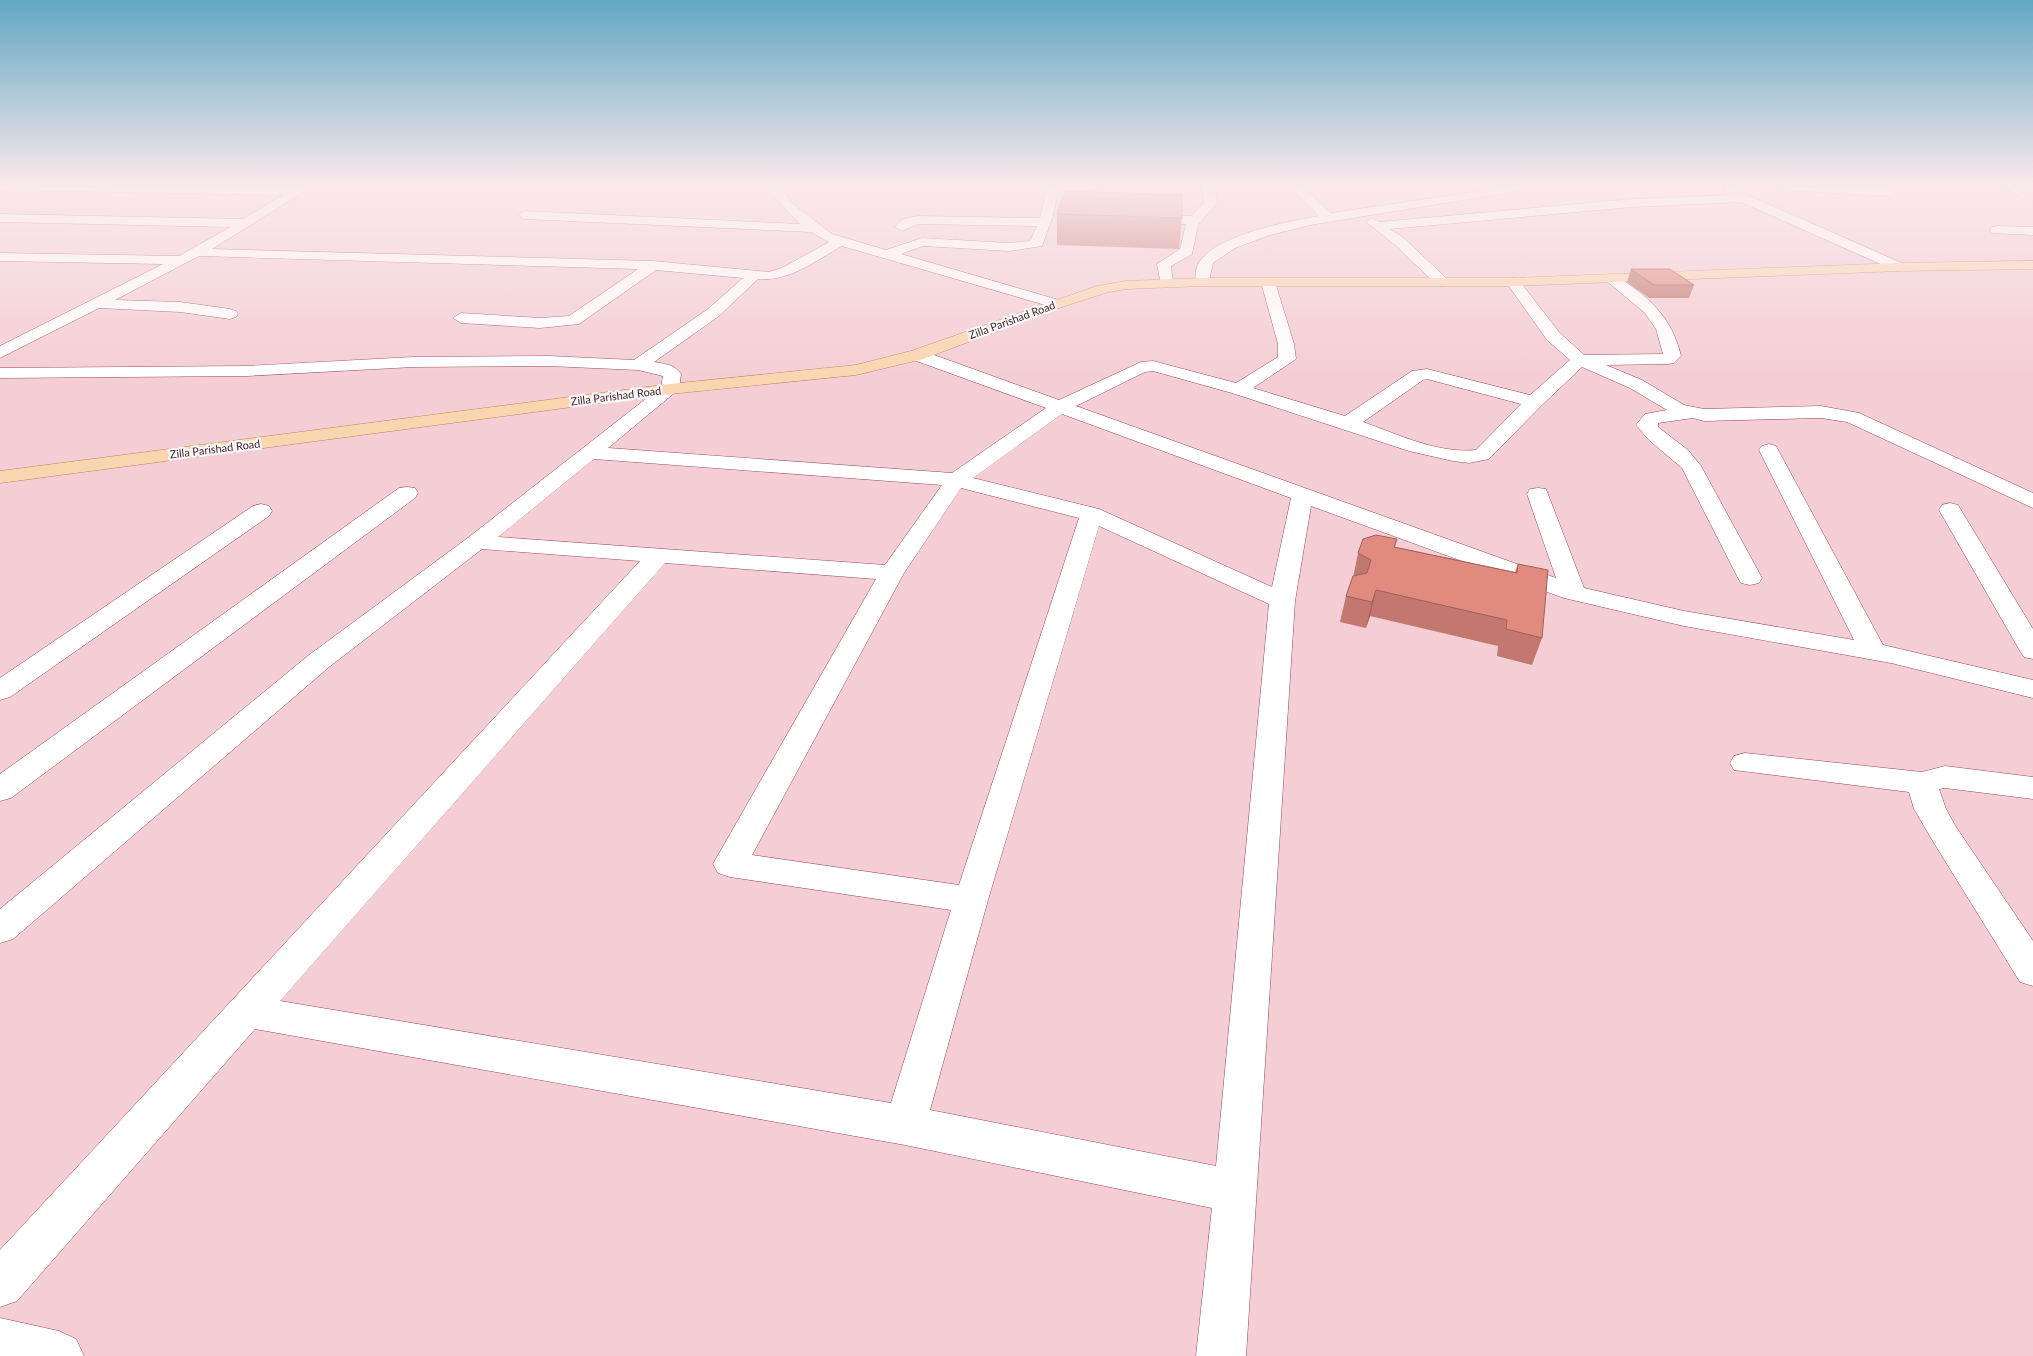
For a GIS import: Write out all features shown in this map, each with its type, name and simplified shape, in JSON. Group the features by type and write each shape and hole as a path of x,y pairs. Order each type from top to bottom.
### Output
{"main road":[{"name":"Zilla Parishad Road","path":"0,477 670,389 856,370 917,355 1057,304 1102,289 1126,285 1166,282 1513,282 1899,267 2033,265"}],"street":[{"path":"0,354 202,249"},
{"path":"197,252 310,257 653,265 769,276 787,271 826,249"},
{"path":"865,249 1057,304"},
{"path":"885,255 901,249"},
{"path":"1166,282 1164,264 1187,249"},
{"path":"1203,282 1207,260 1223,249"},
{"path":"1408,249 1442,282"},
{"path":"1859,249 1899,267"},
{"path":"0,257 182,260"},
{"path":"461,318 540,323 573,321 653,265"},
{"path":"638,365 689,332 736,294 754,275"},
{"path":"971,900 730,864 892,573 956,480 1060,407 1141,367 1165,368 1451,456 1474,458 1482,456 1534,402 1580,360 1668,359 1672,356 1660,319 1649,305 1610,278"},
{"path":"1238,389 1287,359 1286,344 1268,282"},
{"path":"1513,282 1553,336 1580,360 1636,384 1678,409 1704,415 1821,412 1852,417 2033,501"},
{"path":"97,304 180,307 230,314"},
{"path":"917,355 1573,593 1679,618 1873,652 2033,689"},
{"path":"0,372 246,371 422,362 549,362 638,365 665,369 672,374 670,389 477,542 319,661 0,929"},
{"path":"1348,423 1418,375 1427,374 1534,402"},
{"path":"1690,413 1652,418 1646,425 1650,432 1685,457 1750,578"},
{"path":"1769,450 1873,652"},
{"path":"589,453 956,480 1091,514 1282,601"},
{"path":"0,790 407,493"},
{"path":"1538,494 1573,593"},
{"path":"1221,1356 1236,1191 1282,601 1302,495"},
{"path":"1950,510 2033,651"},
{"path":"0,691 261,511"},
{"path":"905,1125 971,900 1091,514"},
{"path":"477,542 892,573"},
{"path":"0,1284 244,1011 659,555"},
{"path":"1745,764 1922,783 1945,777 2033,788"},
{"path":"1922,783 1930,809 1945,835 2033,971"},
{"path":"244,1011 905,1125 1236,1191"},
{"path":"0,1342 59,1356"}],"building":[{"path":"1631,269 1670,269 1694,285 1654,285"},
{"path":"1376,535 1397,539 1394,547 1517,573 1518,564 1548,570 1542,638 1506,629 1507,620 1376,590 1372,602 1346,596 1353,576 1367,573 1371,560 1358,553 1363,539"}]}
